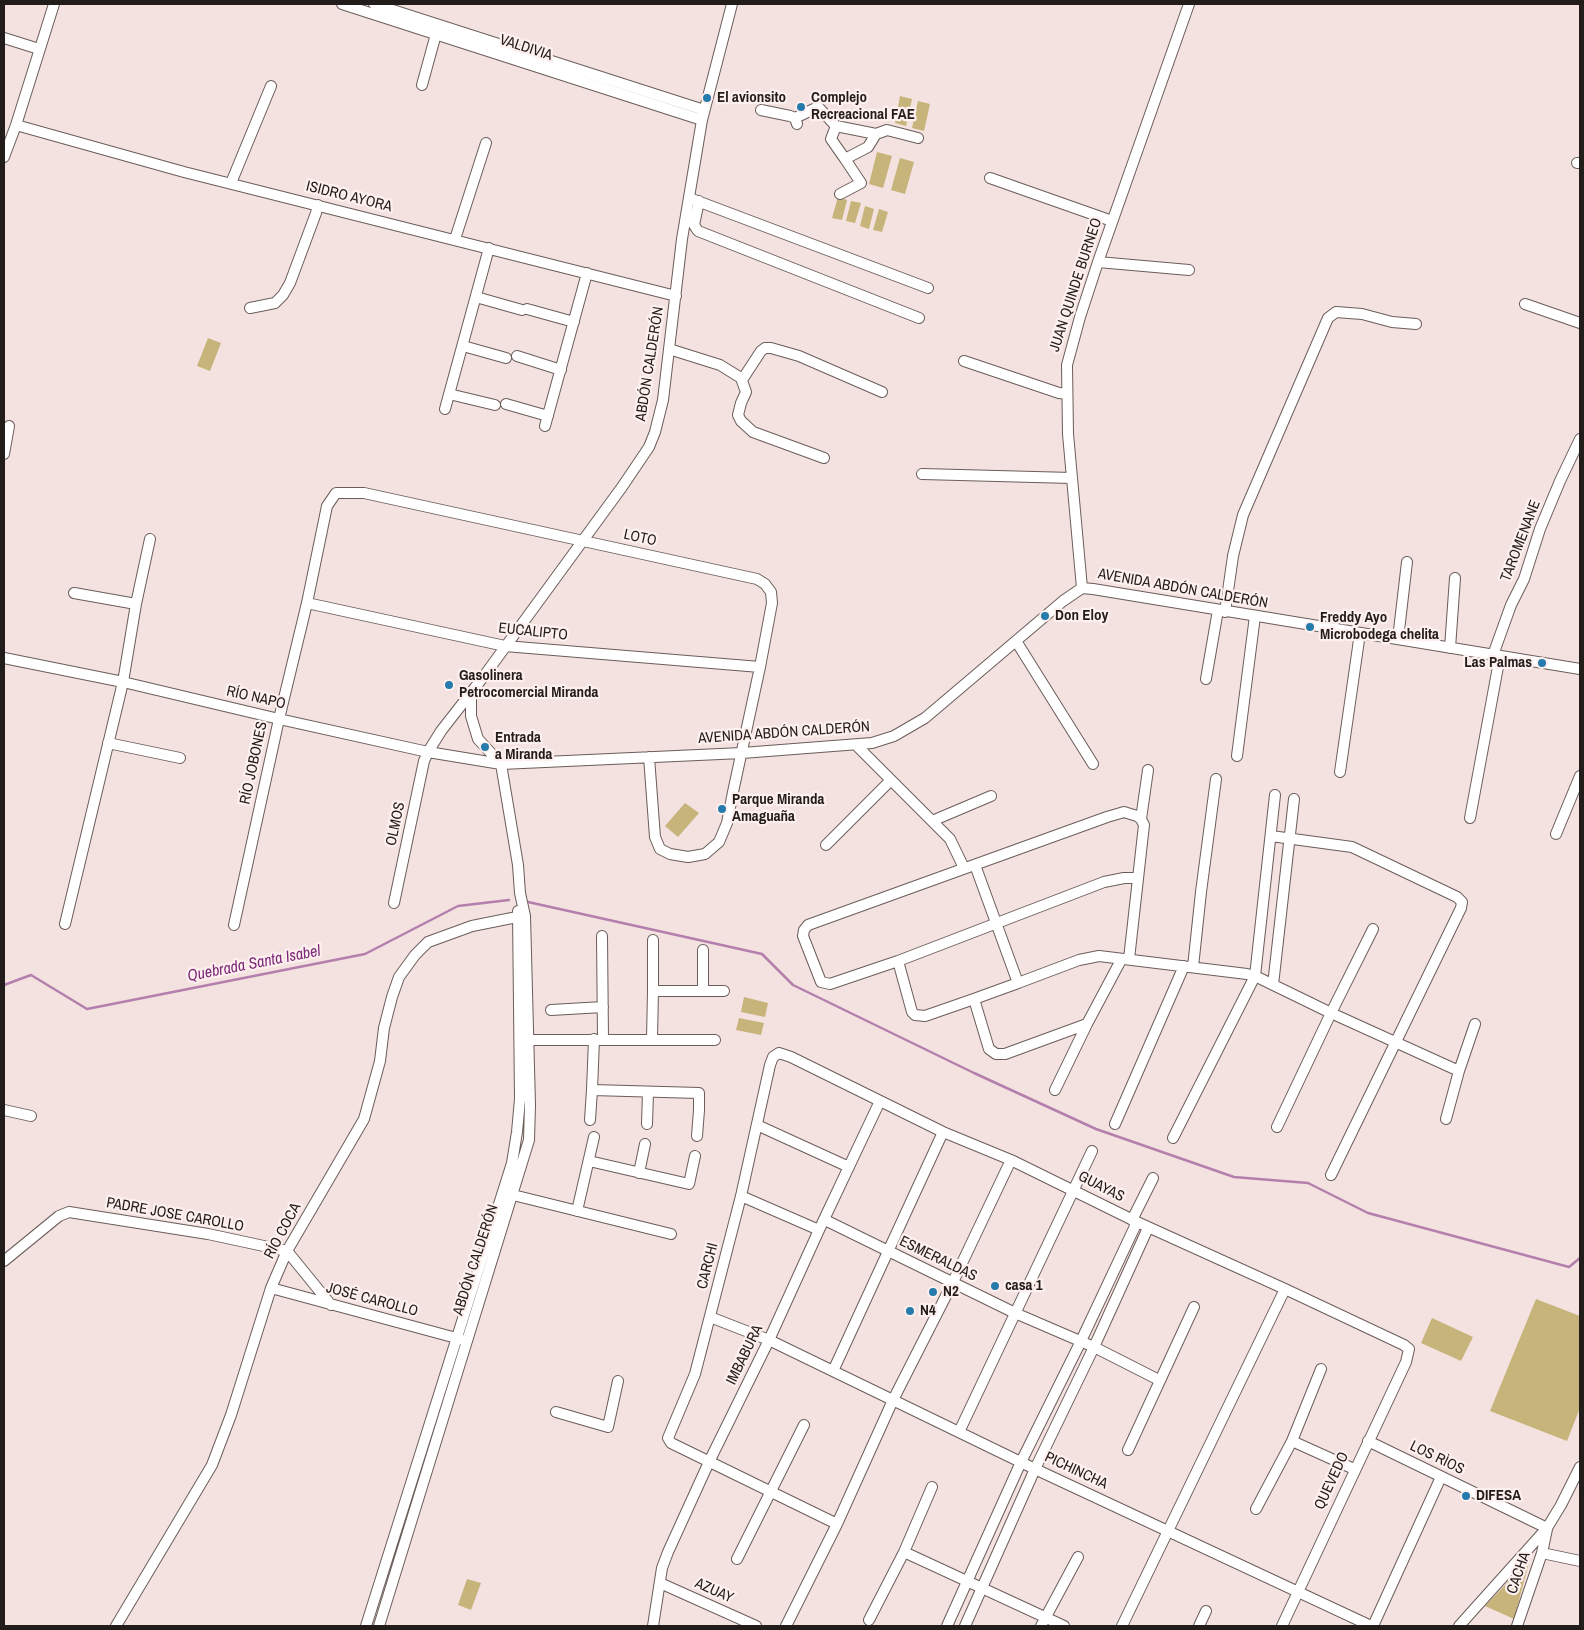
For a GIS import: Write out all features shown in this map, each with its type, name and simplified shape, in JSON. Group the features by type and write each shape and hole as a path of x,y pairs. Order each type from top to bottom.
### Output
{"street":[{"path":"4,157 16,126 54,4"},
{"name":"VALDIVIA","path":"342,4 436,34 483,44"},
{"name":"VALDIVIA","path":"374,4 483,44 703,115"},
{"name":"ABDÓN CALDERÓN","path":"428,752 441,731 472,693 622,488 649,447 662,405 683,235 694,199 703,115 732,4"},
{"name":"JUAN QUINDE BURNEO","path":"1082,588 1068,434 1067,365 1098,262 1190,4"},
{"path":"422,85 436,34"},
{"path":"4,38 39,49"},
{"path":"231,183 271,86"},
{"path":"761,110 796,121 818,106 836,126 876,134 887,130 918,138"},
{"name":"ISIDRO AYORA","path":"16,126 231,183 676,296"},
{"path":"836,126 831,139 860,183 840,194"},
{"path":"845,159 868,147 876,134"},
{"path":"455,239 486,143"},
{"path":"990,178 1112,221"},
{"path":"919,318 698,231 694,225 694,199 928,288"},
{"path":"250,308 276,303 283,295 290,283 318,205"},
{"path":"683,235 696,228"},
{"path":"445,409 490,248"},
{"path":"1098,262 1189,270"},
{"path":"506,404 546,421 587,273"},
{"path":"476,298 574,322"},
{"path":"1525,304 1580,323"},
{"path":"1206,679 1243,515 1328,318 1336,312 1362,314 1392,322 1416,324"},
{"path":"463,346 506,358"},
{"path":"742,380 761,351 765,348 771,348 798,356 882,392"},
{"path":"669,349 720,365 742,380 746,392 738,415 741,421 753,432 824,458"},
{"path":"518,356 561,370"},
{"path":"964,361 1058,393 1067,394"},
{"path":"449,394 495,405"},
{"path":"4,454 9,426"},
{"name":"TAROMENANE","path":"1470,818 1496,655 1511,605 1524,579 1540,529 1580,439"},
{"path":"922,474 1072,478"},
{"name":"LOTO","path":"336,494 364,494 757,579 766,584 771,592 772,603 727,823 719,842 705,854 688,857 670,854 660,849 655,837 649,757"},
{"name":"RÍO JOBONES","path":"234,925 327,506 336,494"},
{"path":"65,924 123,682 136,604 150,539"},
{"path":"1398,639 1407,562"},
{"path":"1450,648 1455,578"},
{"name":"AVENIDA ABDÓN CALDERÓN","path":"501,764 742,753 872,743 894,736 925,718 1072,594 1082,588 1580,669"},
{"path":"74,593 136,604"},
{"name":"EUCALIPTO","path":"307,603 505,646 760,667"},
{"path":"1238,756 1255,616"},
{"path":"1340,772 1360,633"},
{"path":"1016,641 1093,764"},
{"name":"RÍO NAPO","path":"4,658 123,682 428,752 501,764"},
{"path":"472,693 471,716 478,739 501,764"},
{"path":"108,743 180,758"},
{"path":"856,745 950,839 964,868"},
{"name":"OLMOS","path":"394,902 424,761 428,752"},
{"name":"ABDÓN CALDERÓN","path":"366,1626 461,1339 513,1195 529,1140 530,1105 524,1040 518,865 501,764"},
{"path":"1055,1090 1087,1024 1125,959 1144,825 1141,819 1148,770"},
{"path":"1556,834 1580,776"},
{"path":"1115,1124 1188,967 1201,892 1216,779"},
{"path":"826,845 891,780"},
{"path":"1173,1138 1255,976 1275,795"},
{"path":"932,821 992,796"},
{"path":"1273,985 1294,799"},
{"path":"1137,878 1124,878 1104,882 898,961 830,984 821,982 803,936 804,930 808,925 1116,814 1130,813 1141,819"},
{"path":"1271,836 1352,847 1457,897 1462,902 1461,908 1331,1175"},
{"path":"975,865 1018,983"},
{"name":"RÍO COCA","path":"116,1626 212,1465 231,1415 271,1288 287,1251 364,1119 380,1060 384,1028 399,977 415,955 428,942 472,926 521,916"},
{"path":"1277,1127 1373,929"},
{"path":"590,1120 602,1008 602,936"},
{"path":"652,1039 654,940"},
{"path":"703,950 703,991"},
{"path":"898,961 912,1012 915,1015 925,1016 1090,957 1099,956 1255,976 1395,1043 1459,1071"},
{"path":"653,990 724,991"},
{"path":"974,999 987,1045 996,1054 1004,1054 1087,1024"},
{"path":"551,1010 602,1008"},
{"path":"1446,1119 1459,1071 1475,1024"},
{"path":"524,1040 715,1040"},
{"name":"ABDÓN CALDERÓN","path":"379,1626 512,1163 518,1132 524,1040"},
{"name":"GUAYAS","path":"779,1053 791,1057 943,1132 1011,1160 1148,1228 1285,1289 1409,1349"},
{"name":"CARCHI","path":"709,1462 671,1443 668,1438 696,1374 741,1196 770,1066 773,1057 779,1053"},
{"path":"592,1090 699,1093 697,1136"},
{"path":"647,1124 648,1092"},
{"name":"IMBABURA","path":"653,1626 660,1583 668,1552 880,1101"},
{"path":"4,1110 31,1116"},
{"path":"757,1125 849,1167"},
{"path":"833,1371 943,1132"},
{"path":"577,1211 594,1137"},
{"path":"639,1172 645,1144"},
{"path":"959,1432 1092,1151"},
{"path":"588,1161 689,1184 695,1156"},
{"path":"786,1626 837,1524 893,1400 954,1283 1011,1160"},
{"path":"947,1626 1021,1462 1081,1341 1153,1178"},
{"path":"513,1195 671,1234"},
{"path":"741,1196 819,1230"},
{"name":"PADRE JOSE CAROLLO","path":"4,1261 59,1216 69,1212 208,1234 287,1251"},
{"name":"ESMERALDAS","path":"825,1220 1015,1313 1081,1341"},
{"path":"965,1626 1035,1469 1094,1347 1148,1228"},
{"path":"287,1251 331,1305"},
{"name":"JOSÉ CAROLLO","path":"271,1288 461,1339"},
{"path":"1122,1626 1285,1289"},
{"path":"1128,1450 1194,1307"},
{"name":"PICHINCHA","path":"710,1317 769,1340 1035,1469 1298,1591 1359,1624 1372,1626"},
{"path":"1081,1341 1159,1380"},
{"name":"QUEVEDO","path":"1282,1626 1354,1469 1406,1362 1409,1349"},
{"path":"1256,1509 1292,1440 1321,1369"},
{"path":"556,1412 608,1427 618,1381"},
{"path":"737,1559 804,1425"},
{"path":"1292,1440 1354,1469"},
{"name":"LOS RÌOS","path":"1368,1441 1547,1528"},
{"path":"709,1462 837,1524"},
{"path":"1460,1626 1547,1528 1562,1505 1580,1467"},
{"path":"1372,1626 1441,1477"},
{"path":"869,1620 904,1552 932,1487"},
{"name":"CACHA","path":"1517,1626 1542,1553 1547,1528"},
{"path":"904,1552 1043,1622 1064,1626"},
{"path":"1542,1553 1580,1561"},
{"path":"1043,1622 1078,1557"},
{"name":"AZUAY","path":"660,1583 756,1626"},
{"path":"1200,1626 1206,1611"}],"shaded area":[{"path":"900,96 912,99 906,126 895,123"},
{"path":"918,101 930,104 924,131 912,128"},
{"path":"877,152 892,156 883,188 869,184"},
{"path":"900,158 914,162 905,194 891,190"},
{"path":"838,197 847,200 842,220 832,218"},
{"path":"851,201 861,203 855,223 846,221"},
{"path":"865,206 874,209 869,229 860,226"},
{"path":"879,209 888,212 882,232 873,230"},
{"path":"208,338 221,343 210,371 197,366"},
{"path":"685,803 699,813 678,837 665,826"},
{"path":"744,997 768,1003 765,1017 741,1012"},
{"path":"739,1018 764,1023 761,1035 736,1030"},
{"path":"1536,1299 1580,1316 1580,1408 1567,1441 1490,1411"},
{"path":"1432,1318 1473,1337 1461,1361 1421,1343"},
{"path":"1530,1559 1514,1619 1485,1606"},
{"path":"467,1579 481,1583 471,1610 458,1605"}],"waterway":[{"name":"Quebrada Santa Isabel","path":"4,985 31,975 87,1009 365,954 458,906 509,900"},
{"path":"528,902 762,954 793,985 974,1073 1096,1129 1234,1177 1308,1183 1368,1213 1569,1267 1580,1258"}],"place":[{"name":"El avionsito","path":"707,98"},
{"name":"Complejo Recreacional FAE","path":"801,107"},
{"name":"Don Eloy","path":"1045,616"},
{"name":"Freddy Ayo Microbodega chelita","path":"1310,627"},
{"name":"Las Palmas","path":"1542,663"},
{"name":"Gasolinera Petrocomercial Miranda","path":"449,685"},
{"name":"Entrada a Miranda","path":"485,747"},
{"name":"Parque Miranda Amaguaña","path":"722,809"},
{"name":"casa 1","path":"995,1286"},
{"name":"N2","path":"933,1292"},
{"name":"N4","path":"910,1311"},
{"name":"DIFESA","path":"1466,1496"}]}
